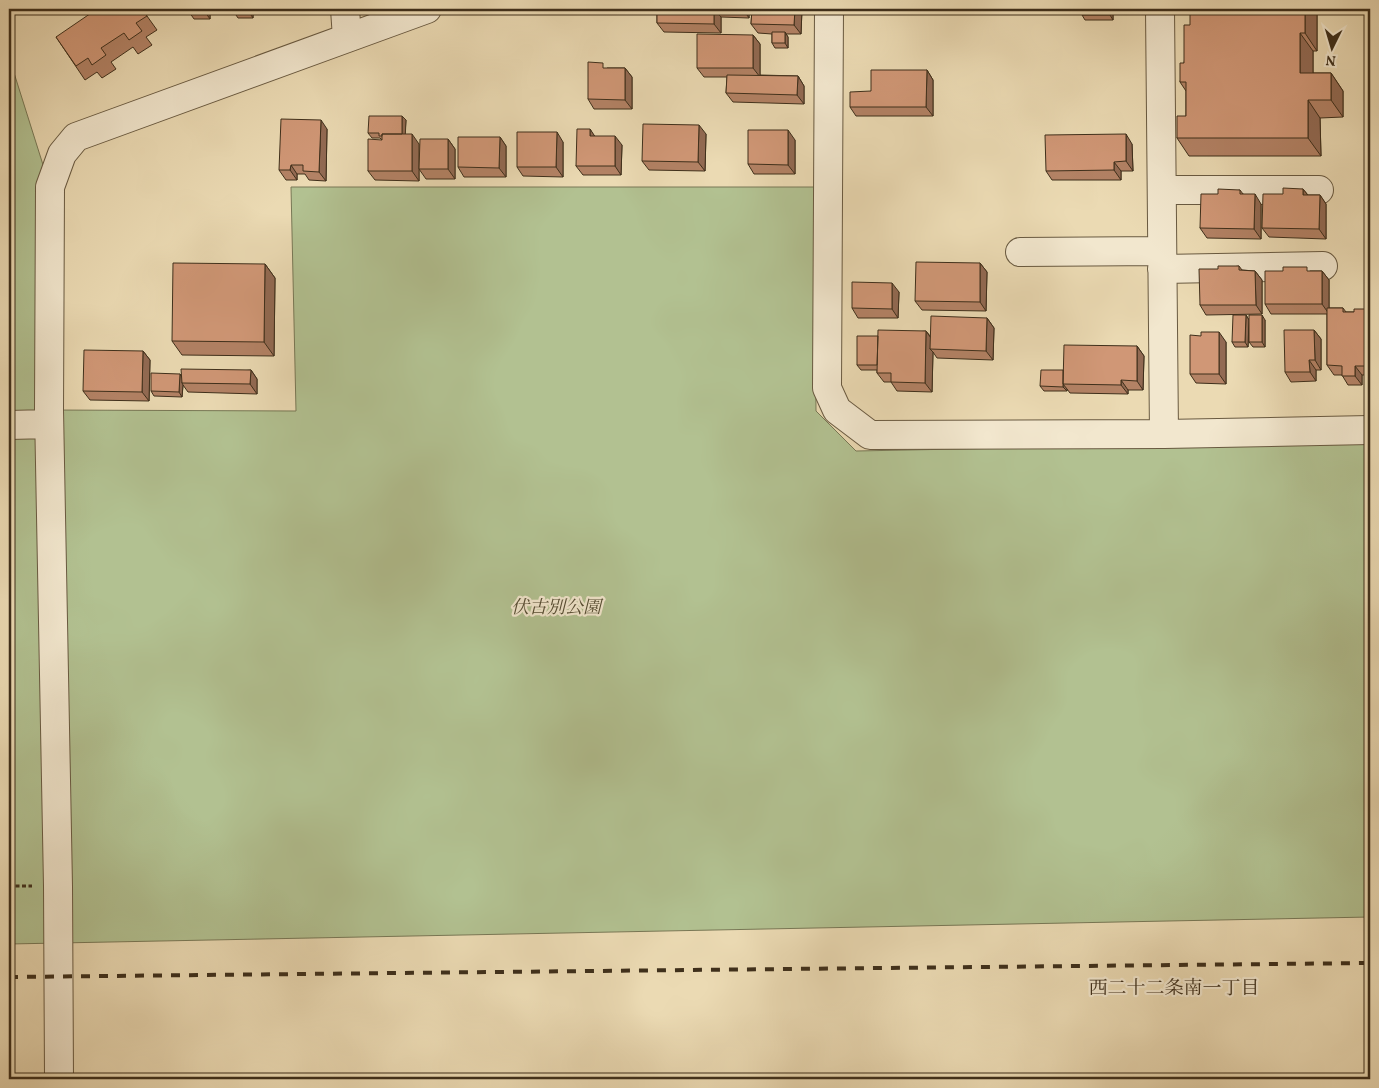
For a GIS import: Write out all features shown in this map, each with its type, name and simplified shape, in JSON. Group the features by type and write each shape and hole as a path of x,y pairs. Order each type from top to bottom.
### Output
{"street":[{"path":"345,9 347,38"},
{"path":"59,1079 49,424 50,187 62,154 76,137 427,9"},
{"path":"829,9 827,388 837,410 870,435 1164,434 1370,430"},
{"path":"1160,9 1164,434"},
{"path":"1162,190 1319,190"},
{"path":"1020,252 1323,266"},
{"path":"9,424 49,424"}],"green space":[{"name":"伏古別公園","path":"9,57 50,187 49,410 296,411 291,187 814,187 816,411 856,451 1370,441 1370,917 9,944"}],"building":[{"path":"97,9 142,9 147,16 136,23 142,31 129,40 124,33 101,48 106,55 92,65 88,58 76,66 56,37"},
{"path":"657,9 714,9 714,24 657,23"},
{"path":"752,9 795,9 794,25 751,24"},
{"path":"1082,9 1110,9 1110,15 1082,15"},
{"path":"1190,9 1305,9 1305,33 1300,33 1300,73 1331,73 1331,100 1308,100 1308,138 1177,138 1177,116 1186,116 1186,82 1180,82 1180,63 1184,63 1184,25 1190,25"},
{"path":"772,32 785,32 785,43 772,43"},
{"path":"697,34 753,35 753,68 697,68"},
{"path":"588,62 603,63 603,68 625,68 625,100 588,99"},
{"path":"871,70 927,70 926,107 850,107 850,92 871,91"},
{"path":"727,75 798,76 797,95 726,93"},
{"path":"369,116 402,116 402,134 382,134 382,136 379,136 379,133 368,133"},
{"path":"281,119 321,120 319,172 303,171 303,165 291,165 290,170 279,170"},
{"path":"643,124 699,125 698,162 642,161"},
{"path":"577,129 590,129 590,136 615,136 615,166 576,166"},
{"path":"748,130 788,130 788,165 748,164"},
{"path":"517,132 557,132 556,167 517,167"},
{"path":"382,134 412,134 412,171 368,171 368,139 382,140"},
{"path":"1126,134 1126,161 1114,162 1114,170 1046,171 1045,135"},
{"path":"458,137 500,137 499,168 458,167"},
{"path":"420,139 448,139 448,169 419,169"},
{"path":"1283,188 1303,189 1303,195 1320,195 1319,229 1262,228 1263,194 1283,194"},
{"path":"1218,189 1240,190 1240,194 1255,194 1254,229 1200,228 1201,194 1218,194"},
{"path":"916,262 980,263 980,302 915,301"},
{"path":"173,263 265,264 264,342 172,341"},
{"path":"1218,266 1239,266 1239,270 1255,271 1256,305 1200,305 1199,269 1218,269"},
{"path":"1283,267 1307,267 1307,271 1322,271 1322,304 1265,304 1265,271 1283,271"},
{"path":"852,282 892,283 892,309 852,308"},
{"path":"1327,308 1343,308 1343,312 1354,312 1354,309 1370,309 1370,366 1355,366 1355,376 1342,376 1342,366 1327,365"},
{"path":"1233,315 1246,315 1245,342 1232,342"},
{"path":"1249,315 1262,315 1262,342 1249,342"},
{"path":"931,316 987,318 986,351 930,349"},
{"path":"878,330 926,331 925,383 891,382 891,373 877,373"},
{"path":"1284,330 1314,330 1315,360 1309,360 1310,372 1285,372"},
{"path":"1201,332 1219,332 1219,374 1190,374 1190,335 1201,336"},
{"path":"857,336 878,336 877,365 857,365"},
{"path":"1064,345 1137,346 1137,381 1121,380 1121,385 1063,384"},
{"path":"84,350 143,351 142,392 83,391"},
{"path":"181,369 251,370 250,384 182,383"},
{"path":"1041,370 1063,370 1063,387 1040,386"},
{"path":"151,373 180,374 179,392 151,391"}],"railway":[{"path":"9,977 1370,963"}],"district":[{"name":"西二十二条南一丁目","path":"1174,987"}]}
